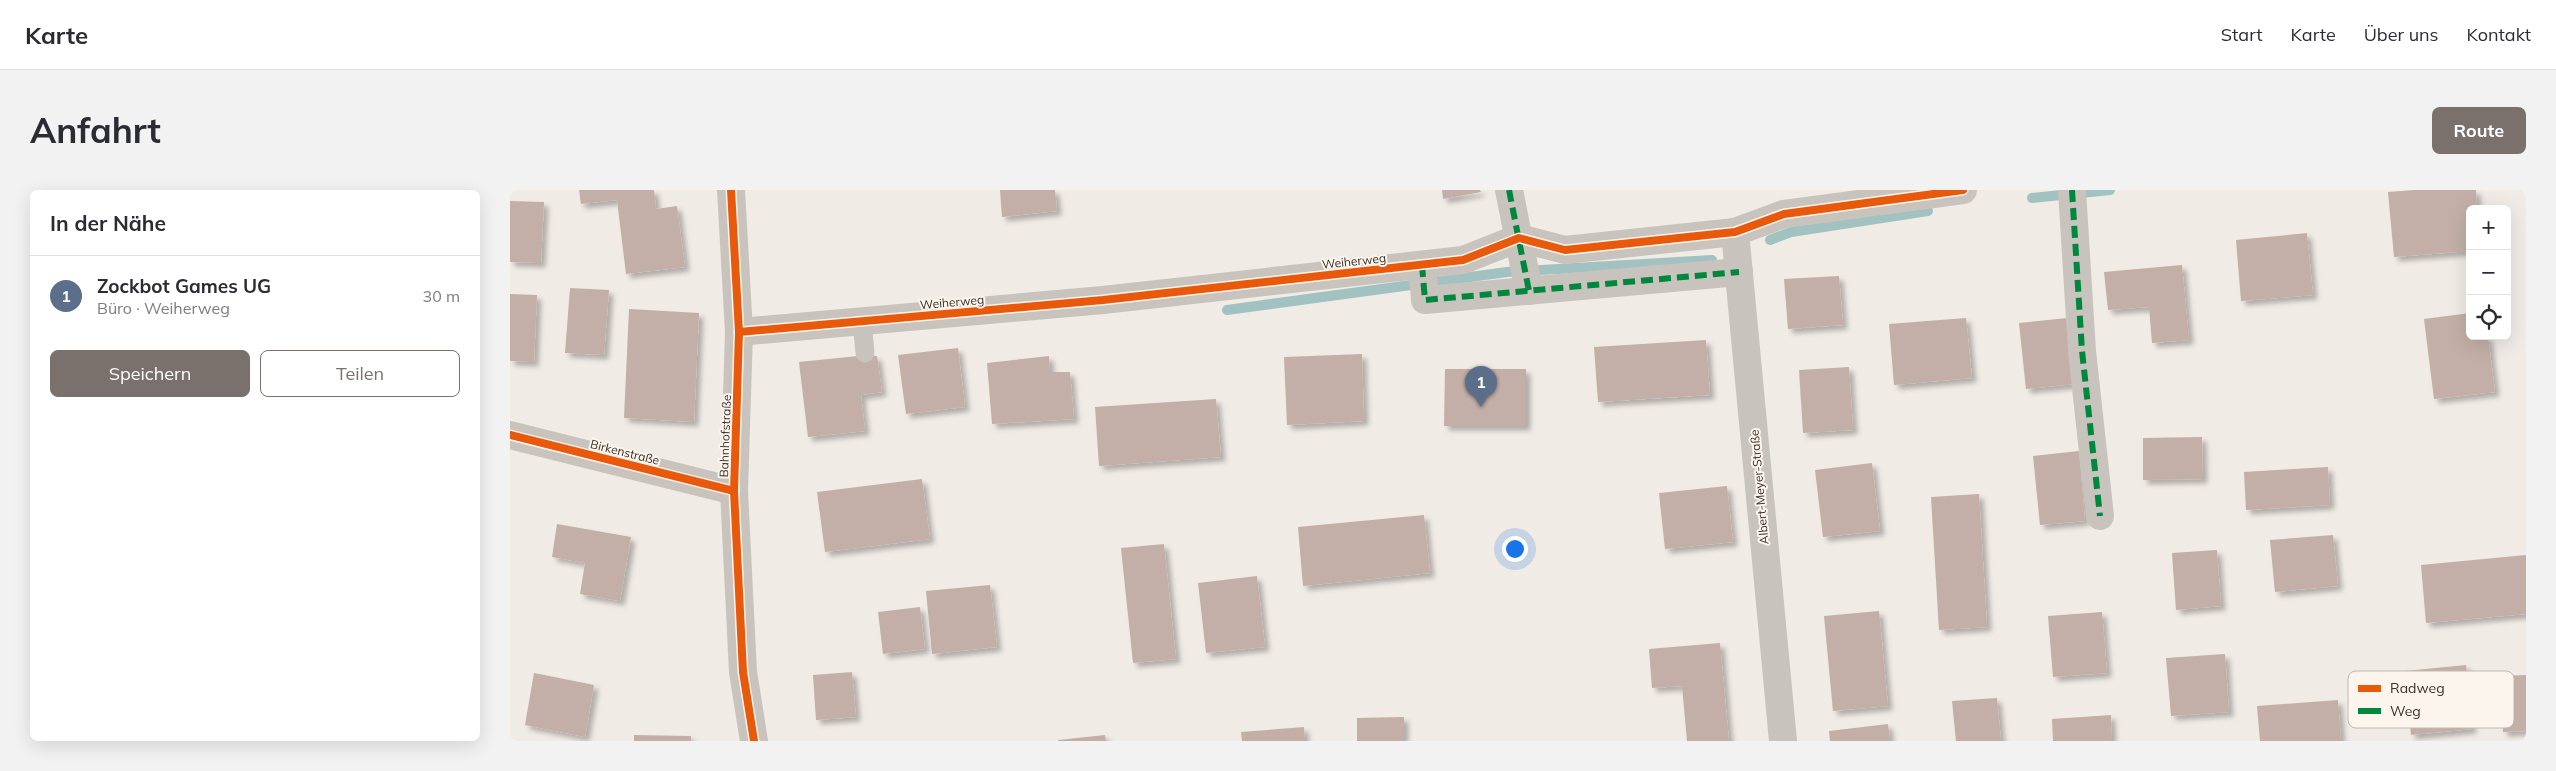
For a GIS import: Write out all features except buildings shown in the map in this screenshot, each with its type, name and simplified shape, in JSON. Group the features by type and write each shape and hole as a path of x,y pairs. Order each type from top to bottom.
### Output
{"street":[{"name":"Bahnhofstraße","path":"731,190 738,332 734,491 743,672 754,741"},
{"path":"1509,190 1528,287"},
{"path":"1520,246 1565,250 1735,232 1784,214 1963,190"},
{"path":"2072,198 2082,351 2100,516"},
{"name":"Albert-Meyer-Straße","path":"1735,232 1783,741"},
{"name":"Weiherweg","path":"738,332 1103,300 1423,276 1463,260 1520,246"},
{"path":"1423,276 1425,300 1528,287 1739,272"},
{"name":"Birkenstraße","path":"510,435 734,491"}],"lane":[{"path":"862,321 865,353"}],"waterway":[{"path":"2032,198 2110,190"},
{"path":"1770,240 1791,232 1928,211"},
{"path":"1227,310 1507,272 1712,260"}],"marked path":[{"path":"1509,190 1529,291"},
{"path":"2072,190 2082,351 2100,516"},
{"path":"1422,265 1425,300 1739,272"}],"cycle path":[{"path":"731,190 739,332 734,491 743,672 754,741"},
{"path":"739,332 1103,300 1463,260 1519,238 1565,250 1735,232 1784,214 1963,190"},
{"path":"510,435 734,491"}],"place":[{"name":"Zockbot Games UG","path":"1481,407"}]}
